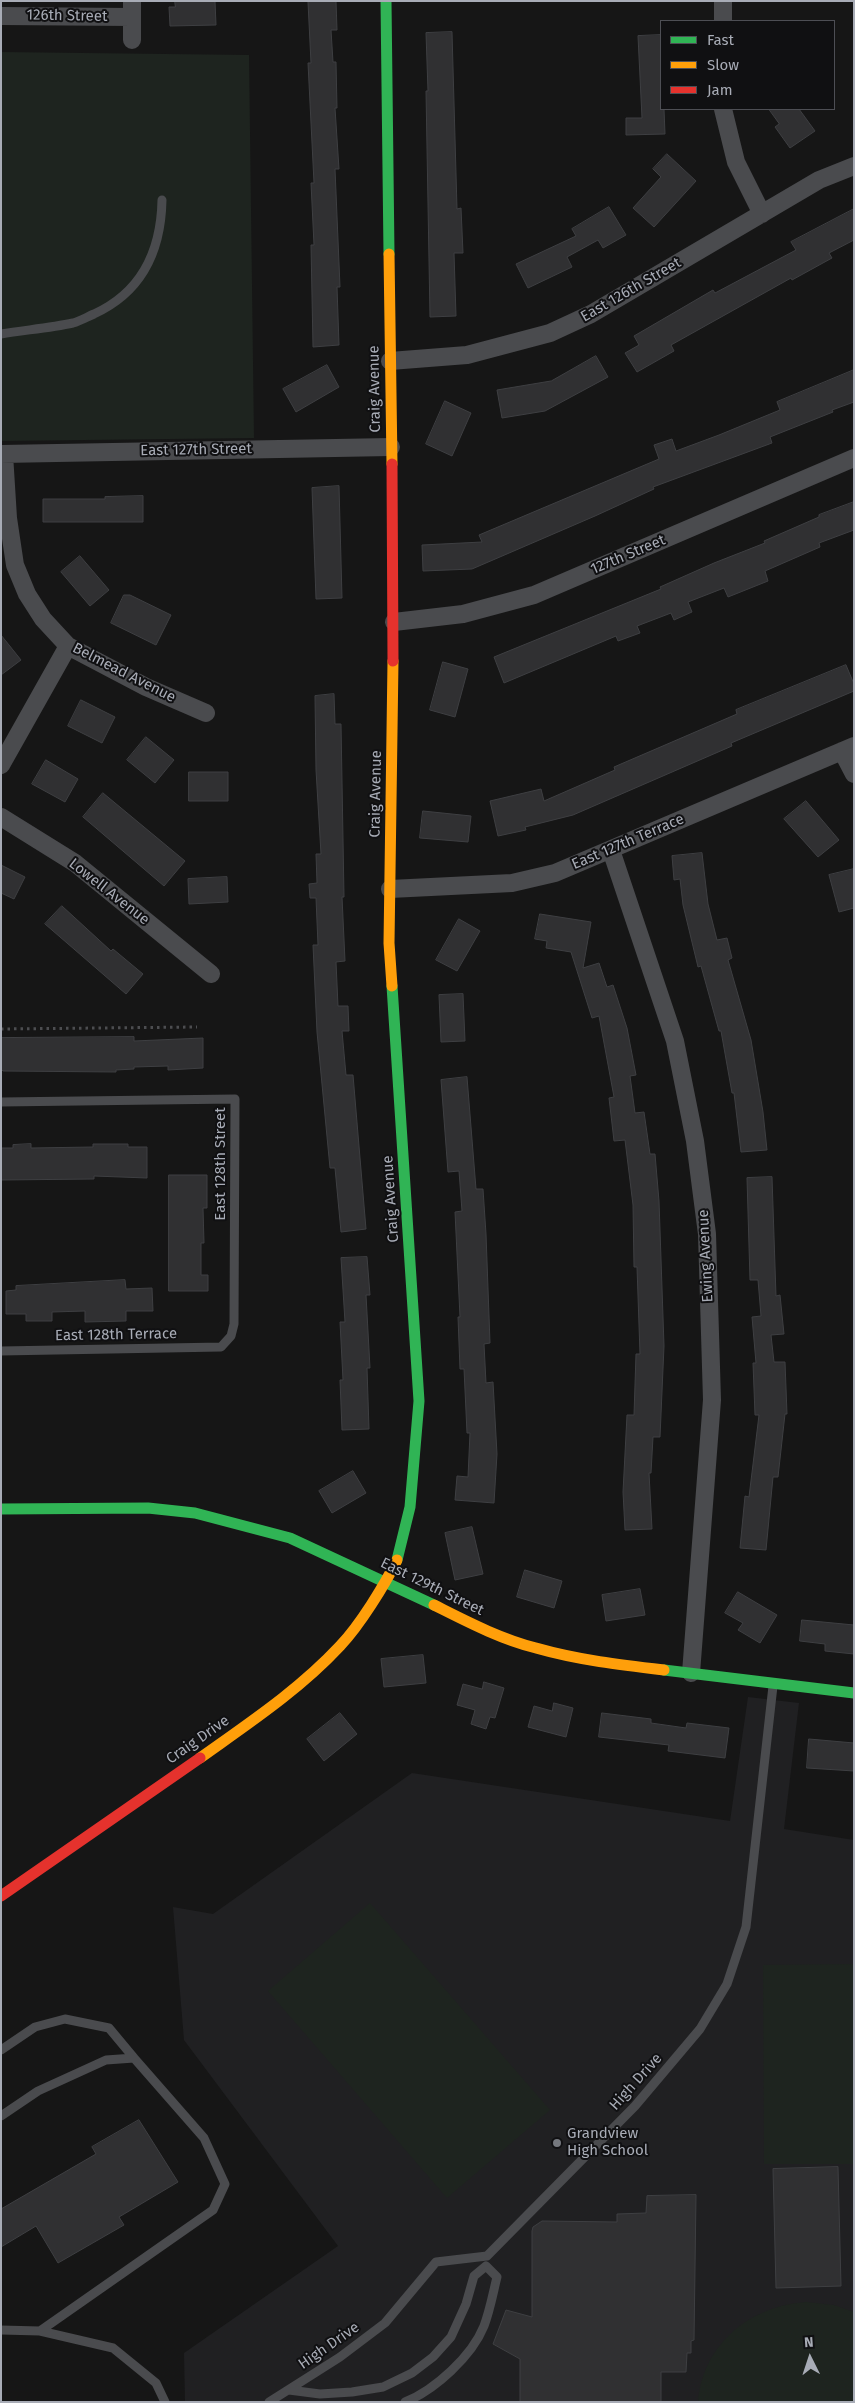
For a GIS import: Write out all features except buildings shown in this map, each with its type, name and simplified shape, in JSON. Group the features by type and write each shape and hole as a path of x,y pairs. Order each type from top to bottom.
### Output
{"street":[{"name":"Craig Avenue","path":"386,1 394,622 389,943 419,1401 410,1507 398,1559 386,1581"},
{"path":"723,1 723,20"},
{"path":"132,9 132,40"},
{"name":"126th Street","path":"1,16 132,9"},
{"path":"723,110 736,162 762,214"},
{"name":"East 126th Street","path":"390,361 467,355 550,332 591,314 819,180 854,166"},
{"name":"East 127th Street","path":"3,454 391,447"},
{"name":"Belmead Avenue","path":"3,454 8,518 15,565 27,594 43,619 68,646 146,687 206,713"},
{"name":"127th Street","path":"394,622 463,614 534,595 854,458"},
{"path":"1,765 68,646"},
{"path":"848,748 854,774"},
{"name":"East 127th Terrace","path":"390,889 512,883 554,873 848,748"},
{"name":"Lowell Avenue","path":"1,817 75,864 211,974"},
{"name":"Ewing Avenue","path":"611,850 675,1041 695,1141 707,1234 712,1400 691,1673"},
{"name":"East 129th Street","path":"1,1510 148,1508 195,1513 290,1538 386,1581 471,1624 534,1648 592,1661 854,1692"},
{"name":"Craig Drive","path":"1,1896 280,1702 341,1645 386,1581"}],"lane":[{"path":"1,334 74,322 111,306 136,284 152,256 161,225 162,200"},
{"name":"East 128th Street","path":"1,1102 235,1099 234,1324 232,1336 228,1340"},
{"name":"East 128th Terrace","path":"1,1351 221,1347 228,1340"},
{"name":"High Drive","path":"269,2402 340,2357 385,2323 436,2262 487,2256 635,2106 700,2029 727,1984 746,1927 773,1683"},
{"path":"1,2050 35,2027 64,2019 109,2028 204,2138 225,2184 213,2210 40,2331"},
{"path":"1,2116 38,2091 106,2060 134,2058"},
{"path":"289,2390 320,2394 352,2392 383,2387 412,2373 433,2357 451,2337 466,2304 474,2276 486,2266 487,2256"},
{"path":"405,2402 443,2379 466,2354 484,2327 497,2277 486,2266"},
{"path":"1,2330 40,2331 113,2348 156,2383 165,2402"}],"path":[{"path":"1,1029 197,1027"}],"shaded area":[{"path":"1,52 249,55 254,438 1,441"},
{"name":"Grandview High School","path":"748,1697 799,1703 784,1829 854,1840 854,2402 185,2402 184,2353 338,2246 184,2040 173,1907 213,1914 412,1773 730,1821"},
{"path":"370,1903 550,2110 447,2198 268,1991"},
{"path":"854,1964 854,2164 764,2164 763,1965"},
{"path":"806,2302 834,2305 854,2312 854,2402 698,2402 702,2381 709,2362 733,2332 749,2320 766,2311 785,2305"}],"traffic: fast":[{"path":"386,1 389,254"},
{"path":"392,986 419,1401 410,1507 397,1560"},
{"path":"1,1509 148,1508 195,1513 290,1538 434,1605"},
{"path":"664,1670 854,1693"}],"traffic: slow":[{"path":"389,254 392,464"},
{"path":"392,986 389,943 393,661"},
{"path":"200,1758 291,1692 340,1646 379,1593 397,1560"},
{"path":"434,1605 509,1640 523,1644 584,1659 664,1670"}],"traffic: jam":[{"path":"392,464 393,661"},
{"path":"1,1896 200,1758"}],"place":[{"name":"Grandview High School","path":"557,2143"}]}
